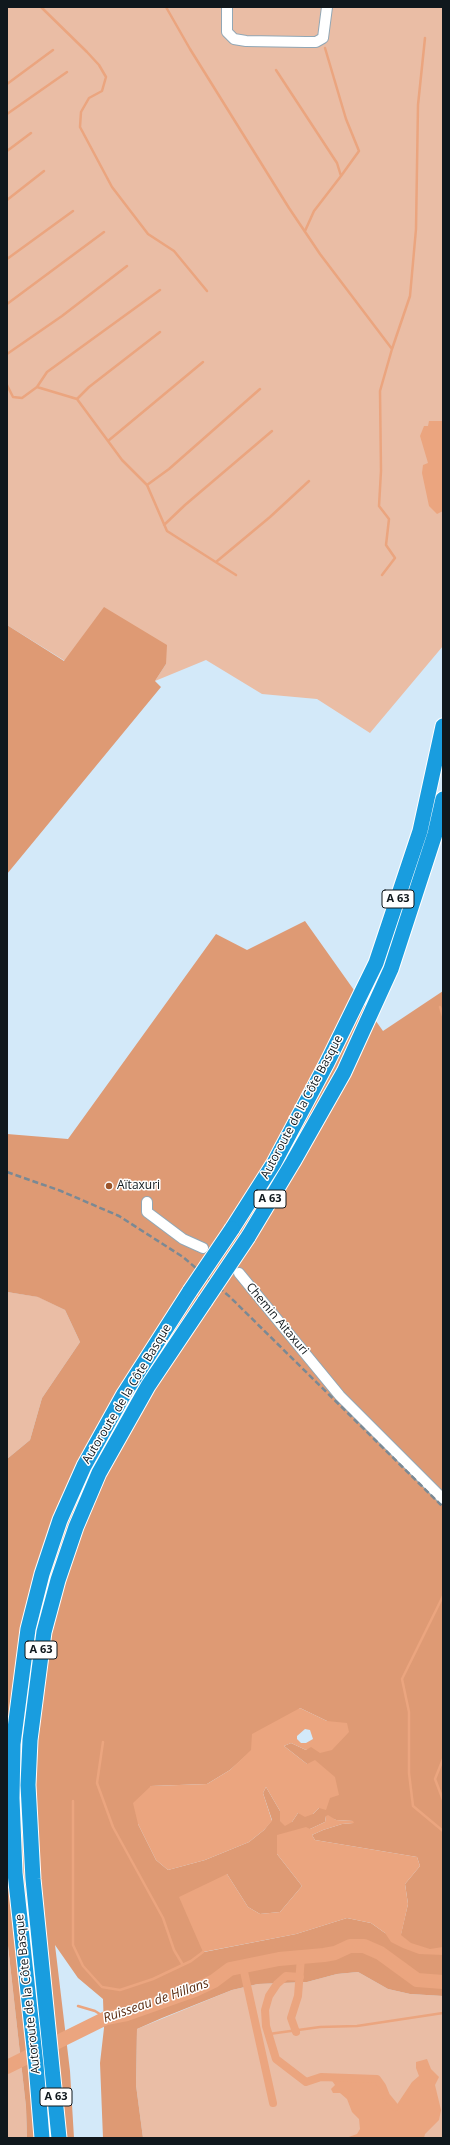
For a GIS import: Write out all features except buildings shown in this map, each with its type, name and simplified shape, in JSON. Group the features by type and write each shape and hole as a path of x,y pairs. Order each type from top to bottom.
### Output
{"highway":[{"name":"Autoroute de la Côte Basque","path":"42,2138 34,2044 15,1873 12,1798 13,1744 28,1629 42,1574 60,1520 84,1466 124,1394 274,1163 327,1063 376,964 420,831 443,726"},
{"name":"Autoroute de la Côte Basque","path":"59,2138 33,1879 28,1785 30,1740 44,1632 58,1580 76,1526 99,1473 148,1386 205,1301 293,1162 344,1072 391,969 435,834 443,799"}],"street":[{"path":"227,7 227,32 234,39 246,41 316,42 323,38 325,33 327,7"},
{"path":"146,1202 147,1212 183,1239 203,1248"},
{"name":"Chemin Aitaxuri","path":"239,1273 340,1396 443,1499"}],"shaded area":[{"path":"7,7 443,7 443,646 370,733 317,699 262,694 206,660 155,681 166,664 65,661 7,625"},
{"path":"429,421 443,421 443,511 437,514 429,506 422,473 423,465 428,463 420,436 424,426 428,426"},
{"path":"104,607 167,645 166,664 155,681 161,687 7,874 7,625 64,661"},
{"path":"305,921 383,1031 443,991 443,1996 410,1994 388,1989 358,1972 337,1974 307,1982 258,1984 232,1990 162,2018 137,2029 136,2085 143,2138 103,2138 100,2063 104,2028 103,1999 78,1978 55,1945 70,2071 74,2138 27,2138 26,2107 7,1937 7,1459 30,1440 42,1398 80,1342 65,1310 38,1297 7,1292 7,1134 68,1139 216,934 247,950","holes":["300,1708 327,1721 306,1750 291,1743 284,1746 307,1764 319,1808 313,1814 298,1813 292,1822 280,1821 280,1811 266,1787 263,1793 272,1820 264,1830 249,1842 205,1860 168,1870 156,1860 138,1824 151,1786 207,1784 230,1770","326,1816 336,1820 353,1821 353,1823 342,1824 323,1830 312,1835 315,1840 417,1857 420,1866 405,1884 408,1904 400,1938 385,1933 371,1923 347,1918 296,1934 204,1952 227,1874 248,1907 260,1914 280,1912 302,1886 277,1854 310,1829 325,1822"]},
{"path":"7,1292 39,1297 65,1310 80,1342 42,1398 30,1440 7,1459"},
{"path":"300,1708 327,1721 347,1723 349,1732 332,1750 320,1753 311,1747 306,1750 291,1743 284,1746 307,1764 315,1760 335,1777 339,1795 330,1798 326,1810 319,1808 313,1814 305,1817 298,1813 292,1822 285,1826 280,1821 280,1811 266,1787 263,1793 272,1821 264,1830 249,1842 205,1860 168,1870 156,1860 138,1824 133,1803 151,1786 207,1784 230,1770 251,1750 252,1734","holes":["305,1729 310,1730 313,1739 306,1743 301,1743 297,1739 297,1736"]},
{"path":"328,1815 336,1820 353,1821 354,1823 342,1824 323,1830 312,1835 315,1840 417,1857 420,1866 405,1884 408,1904 401,1935 411,1943 430,1949 443,1947 443,1955 419,1954 403,1948 391,1942 385,1933 371,1923 347,1918 296,1934 203,1952 179,1897 227,1874 248,1907 260,1914 280,1912 302,1886 277,1854 277,1835 306,1827 310,1829 325,1822 326,1816"},
{"path":"7,1937 26,2107 27,2138 7,2138"},
{"path":"358,1972 388,1989 410,1994 443,1996 443,2138 143,2138 136,2085 137,2029 232,1990 258,1984 307,1982 337,1974"},
{"path":"427,2059 431,2069 439,2077 435,2085 441,2110 439,2120 425,2134 424,2138 346,2138 357,2134 360,2129 359,2119 352,2112 347,2099 340,2093 333,2093 331,2089 335,2085 330,2078 377,2079 386,2096 396,2106 412,2082 419,2076 416,2068 416,2062"}],"waterway":[{"path":"41,7 87,52 99,65 106,77 102,91 89,98 81,112 80,127 112,187 148,234 174,251 207,291"},
{"path":"166,7 190,49 289,208 320,254 392,349"},
{"path":"382,575 395,558 386,545 389,519 379,506 381,471 380,391 392,349 410,296 416,229 418,105 425,38"},
{"path":"325,48 346,119 359,151 341,176"},
{"path":"7,84 53,50"},
{"path":"276,70 337,163 341,176 314,211 305,231"},
{"path":"7,114 67,72"},
{"path":"7,151 31,133"},
{"path":"7,200 44,171"},
{"path":"7,259 73,211"},
{"path":"7,304 104,232"},
{"path":"7,354 62,316 127,266"},
{"path":"37,387 47,372 160,290"},
{"path":"77,399 89,387 160,332"},
{"path":"108,441 203,362"},
{"path":"7,385 13,397 22,398 37,387 77,399 122,460 147,485 167,531 236,575"},
{"path":"147,485 169,469 260,389"},
{"path":"164,525 185,505 272,431"},
{"path":"216,562 270,517 309,481"},
{"path":"440,1007 443,1016"},
{"path":"443,1596 402,1679 409,1712 409,1773 413,1806 443,1831"},
{"path":"103,1742 97,1783 113,1827 163,1918 174,1950 183,1965"},
{"path":"443,1759 435,1779 443,1800"},
{"path":"73,1801 73,1945 83,1966 102,1987 120,1990 153,1979 191,1961 203,1952"},
{"name":"Ruisseau de Hillans","path":"7,2067 106,2018 127,2014 195,1990 214,1981 230,1969 279,1959 324,1955 335,1953 350,1946 364,1946 380,1953 417,1980 443,1982"},
{"path":"296,2032 291,2018 298,1996 301,1957"},
{"path":"243,1967 273,2103"},
{"path":"300,1977 286,1976 277,1984 269,1996 265,2010 266,2026 276,2059 306,2082 321,2077 377,2079 386,2096 395,2107"},
{"path":"78,2006 95,2011 106,2018"},
{"path":"269,2034 320,2027 357,2026 443,2013"}],"railway":[{"path":"7,1172 61,1191 119,1216 183,1257 230,1297 443,1507"}],"place":[{"name":"Aïtaxuri","path":"109,1186"}]}
